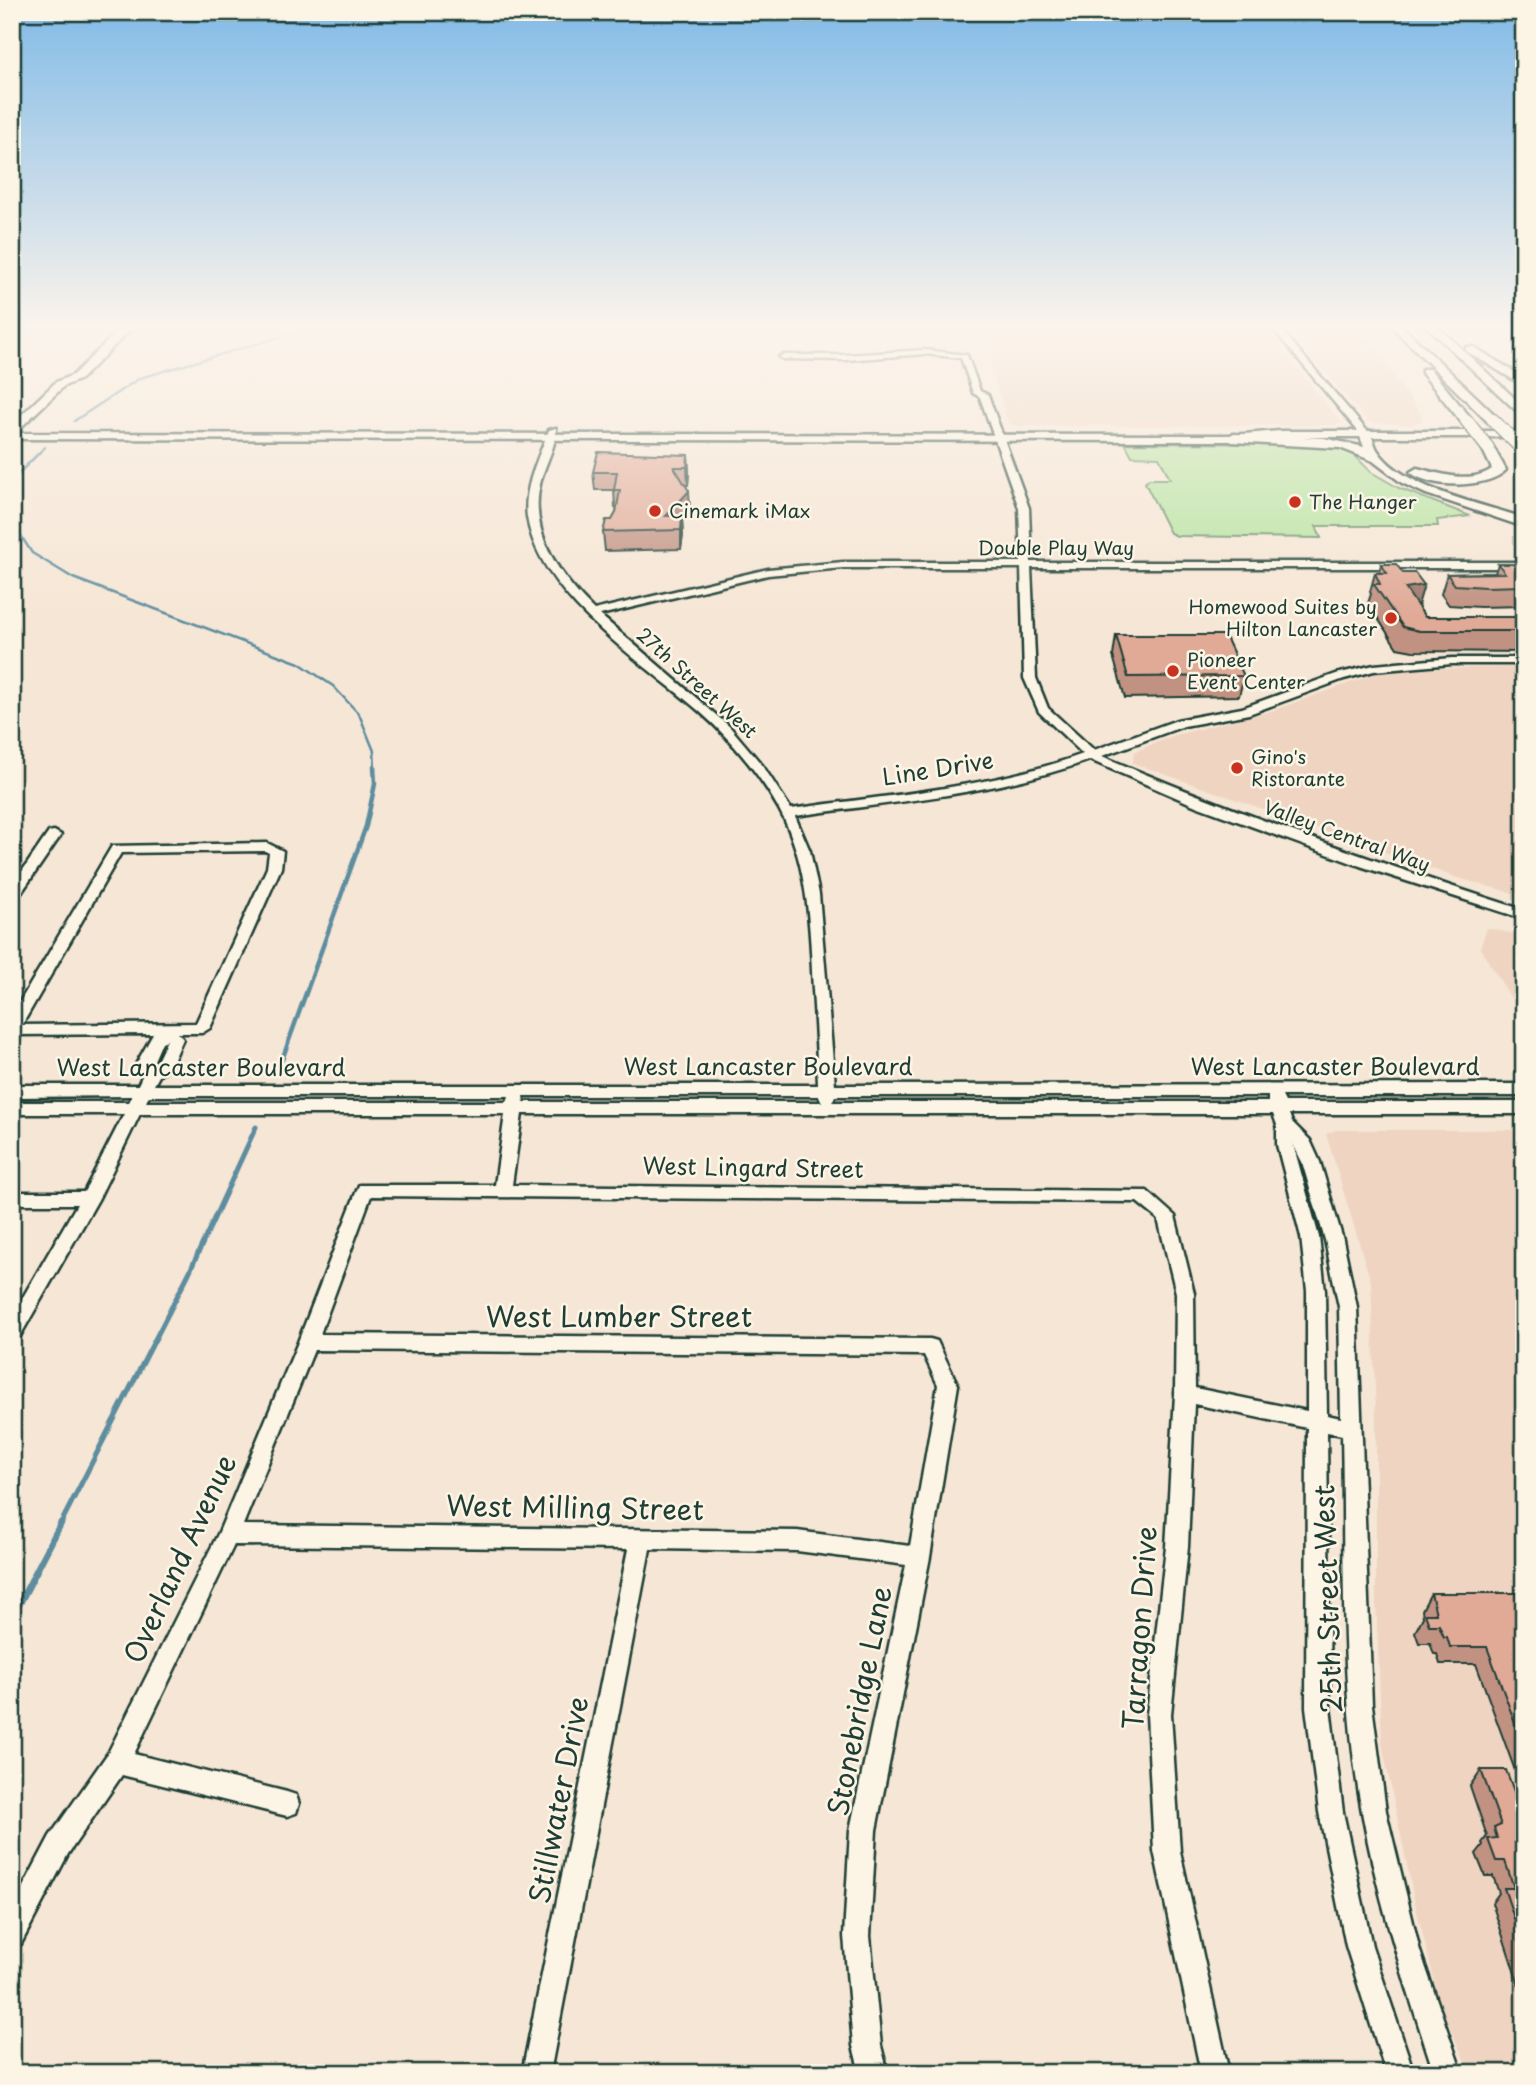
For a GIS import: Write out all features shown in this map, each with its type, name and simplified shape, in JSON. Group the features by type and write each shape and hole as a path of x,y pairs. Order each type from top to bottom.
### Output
{"highway":[{"path":"1364,434 1381,444 1408,469 1443,478 1493,476 1499,470 1497,462 1468,422"},
{"path":"1495,422 1523,449"},
{"path":"1364,434 1366,443 1384,467 1408,481 1524,523"},
{"path":"1233,438 1339,442 1360,448 1377,458"}],"main road":[{"path":"13,431 35,428 551,433 705,438 1249,430 1280,434"},
{"path":"12,450 35,428"},
{"path":"551,433 779,430 1233,438 1280,434 1524,434"},
{"path":"705,438 710,434 779,430"}],"street":[{"path":"993,422 997,434"},
{"path":"1354,422 1364,434"},
{"name":"27th Street West","path":"551,433 533,492 532,517 540,544 551,562 573,593 725,729 759,768 787,813 804,856 814,901 828,1108"},
{"name":"Valley Central Way","path":"997,434 1024,509 1032,686 1043,709 1094,757 1201,803 1480,904 1524,915"},
{"name":"Double Play Way","path":"594,613 768,572 807,567 1524,565"},
{"name":"Line Drive","path":"787,813 971,787 1045,772 1094,757 1181,723 1245,711 1340,677 1374,668 1452,661 1524,661"},
{"path":"12,896 54,835"},
{"path":"267,847 276,851 274,868 202,1028 167,1031 12,1029 117,849 267,847"},
{"path":"12,1333 90,1198 152,1073 164,1062 175,1039 167,1031"},
{"name":"25th Street West","path":"1272,1089 1282,1116 1285,1145 1310,1237 1316,1292 1318,1707 1329,1798 1359,1946 1400,2073"},
{"path":"503,1189 517,1090"},
{"name":"West Lancaster Boulevard","path":"12,1091 1524,1090"},
{"name":"West Lancaster Boulevard","path":"12,1108 828,1108 1282,1116 1524,1108"},
{"name":"25th Street West","path":"1282,1116 1304,1144 1334,1240 1348,1307 1360,1705 1374,1811 1407,1951 1448,2073"},
{"name":"West Lingard Street","path":"365,1190 1141,1196"},
{"name":"Overland Avenue","path":"12,1935 59,1845 117,1762 229,1535 365,1190"},
{"name":"Tarragon Drive","path":"1141,1196 1167,1216 1185,1293 1185,1394 1177,1547 1159,1714 1167,1851 1214,2073"},
{"path":"12,1198 90,1198"},
{"name":"West Lumber Street","path":"307,1342 930,1347"},
{"name":"Stonebridge Lane","path":"874,2073 867,2046 857,1936 863,1830 919,1557 948,1385 930,1347"},
{"path":"1185,1394 1352,1429"},
{"name":"West Milling Street","path":"229,1535 797,1541 919,1557"},
{"name":"Stillwater Drive","path":"536,2073 641,1538"},
{"path":"117,1762 287,1804"}],"shaded area":[{"path":"1340,422 1335,425 1019,426 1008,423"},
{"path":"1372,422 1418,422 1411,425"},
{"path":"1524,667 1524,896 1458,878 1133,763 1134,752 1175,735 1268,712 1375,674 1419,669"},
{"path":"1487,928 1524,936 1524,1019 1480,948"},
{"path":"1336,1130 1524,1130 1524,2073 1470,2073 1441,2007 1416,1908 1382,1744 1376,1601 1376,1414 1371,1282 1326,1134"}],"green space":[{"name":"The Hanger","path":"1125,443 1322,444 1350,451 1371,472 1399,488 1470,516 1437,520 1438,526 1316,526 1321,538 1177,536 1170,533 1145,483 1149,479 1170,479 1159,457 1132,456"}],"building":[{"name":"Cinemark iMax","path":"598,452 688,455 687,467 674,467 689,491 666,516 682,516 681,530 603,532 606,520 612,520 616,513 620,490 614,490 617,472 593,472"},
{"path":"1381,564 1396,564 1403,573 1415,573 1424,585 1405,588 1425,617 1519,617 1524,622 1524,631 1419,631 1403,627 1374,584 1380,584 1375,573 1387,573"},
{"path":"1498,564 1513,564 1524,574 1524,586 1455,585 1447,574 1505,573"},
{"path":"1116,635 1225,635 1244,676 1128,677"},
{"path":"1431,1593 1524,1593 1524,1747 1487,1647 1450,1647 1439,1625 1429,1625 1425,1614 1436,1614"},
{"path":"1481,1770 1506,1770 1524,1818 1524,1948 1504,1888 1514,1888 1505,1861 1496,1861 1488,1839 1497,1838 1494,1828 1501,1825"}],"waterway":[{"path":"12,491 18,474 45,447"},
{"path":"12,522 32,553 73,578 299,663 333,686 359,714 374,751 375,768"},
{"path":"278,1071 366,826 375,784 374,766"},
{"path":"60,1525 189,1273 256,1127"},
{"path":"12,1618 61,1523"}],"place":[{"name":"The Hanger","path":"1295,502"},
{"name":"Cinemark iMax","path":"655,511"},
{"name":"Homewood Suites by Hilton Lancaster","path":"1391,618"},
{"name":"Pioneer Event Center","path":"1173,671"},
{"name":"Gino's Ristorante","path":"1237,768"}]}
